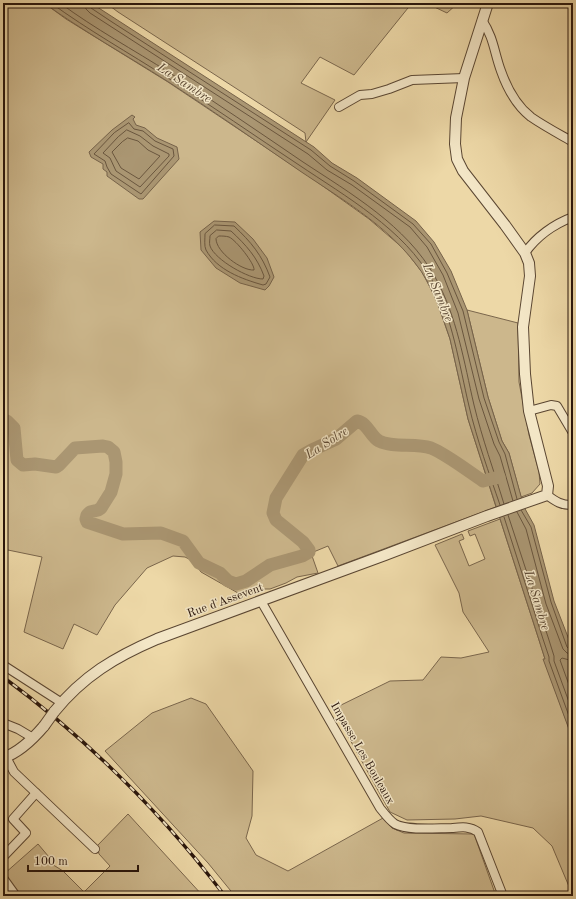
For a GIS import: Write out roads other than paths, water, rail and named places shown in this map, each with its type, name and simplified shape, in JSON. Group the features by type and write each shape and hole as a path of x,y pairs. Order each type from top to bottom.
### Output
{"street":[{"path":"488,3 464,78 455,130 457,159 463,171 505,225 529,263 530,270 523,327 525,374 529,411 548,486 547,495 566,506 573,505"},
{"path":"482,20 489,31 508,87 523,110 531,117 573,142"},
{"path":"339,107 360,95 372,94 412,80 464,78"},
{"path":"524,253 540,236 556,225 573,217"},
{"path":"529,411 551,405 557,406 573,433"},
{"name":"Rue d'Assevent","path":"4,758 20,749 33,738 62,703 85,680 120,656 157,639 547,495"},
{"name":"Impasse Les Bouleaux","path":"261,601 380,808 395,823 404,827 472,827 478,832 503,896"},
{"path":"3,665 62,703"},
{"path":"3,723 18,729 33,738"},
{"path":"4,758 14,772 95,849"},
{"path":"3,857 26,833 13,819 36,793"},
{"path":"3,878 16,896"}],"water":[{"name":"La Sambre","path":"44,3 91,3 314,147 332,163 357,178 416,221 434,242 451,271 467,310 488,397 502,441 509,453 524,507 534,525 554,601 573,650 573,732 570,732 543,659 545,659 468,419 450,339 432,290 415,263 390,236 361,212 184,92"},
{"path":"132,115 135,117 133,119 136,125 145,128 157,138 177,147 179,159 143,199 139,199 107,176 107,172 103,169 103,164 91,157 89,152 112,130"},
{"path":"214,221 235,222 253,239 267,258 274,277 265,290 240,283 216,268 201,250 200,232"}],"waterway":[{"name":"La Solre","path":"3,420 7,421 14,428 17,460 23,465 35,464 56,467 75,448 108,447 114,452 116,462 116,474 111,492 101,508 90,512 87,515 87,522 123,534 161,533 183,541 199,563 220,573 228,581 236,584 246,581 270,565 302,556 309,552 303,542 276,520 273,513 276,498 303,455 336,439 357,421 364,424 379,441 391,444 431,448 450,458 483,481 499,477"}],"railway":[{"path":"3,677 64,726 122,779 176,835 225,896"}]}
